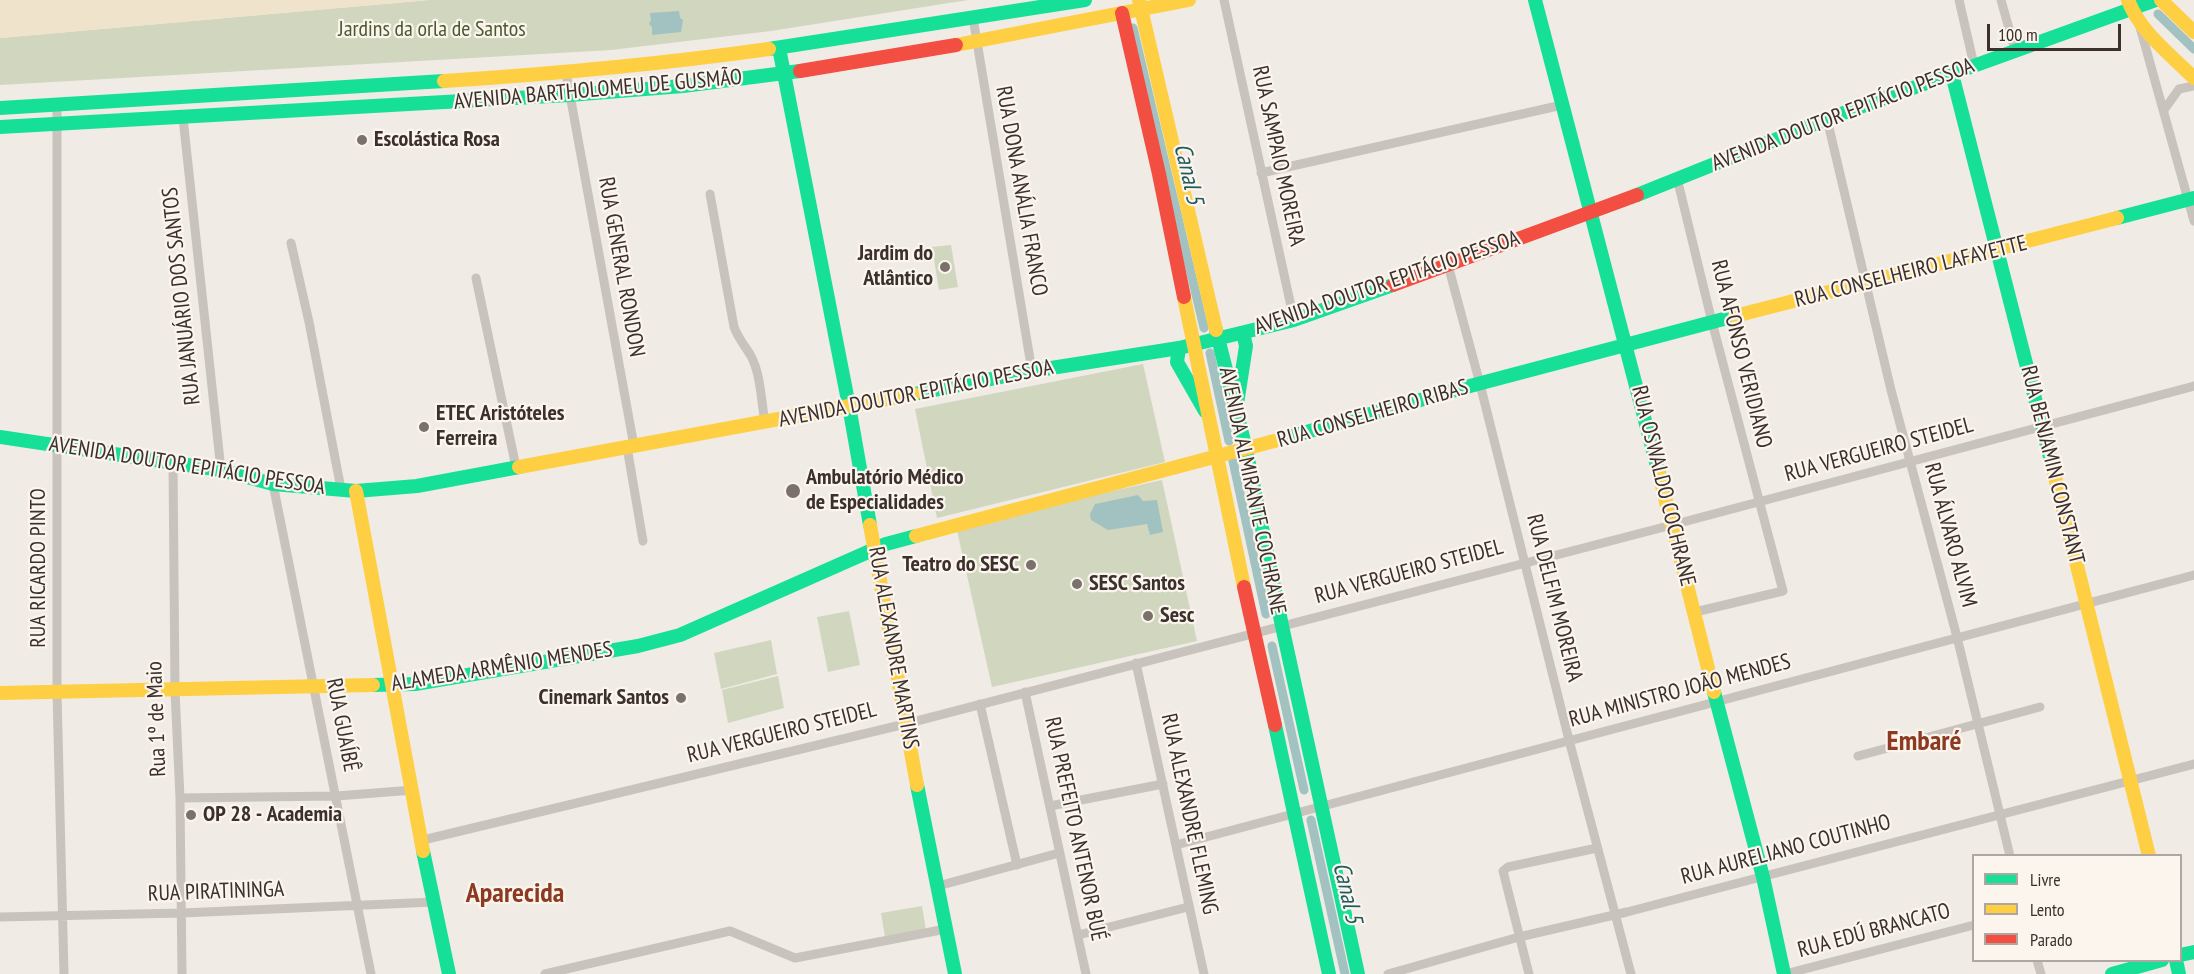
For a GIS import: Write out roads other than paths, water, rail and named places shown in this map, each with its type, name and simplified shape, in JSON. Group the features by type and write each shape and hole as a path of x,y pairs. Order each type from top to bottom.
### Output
{"main road":[{"name":"AVENIDA BARTHOLOMEU DE GUSMÃO","path":"0,108 566,73 669,63 1084,0"},
{"name":"AVENIDA BARTHOLOMEU DE GUSMÃO","path":"0,127 569,95 683,86 783,74 977,42 1122,13 1140,5 1189,0"},
{"name":"RUA OSWALDO COCHRANE","path":"1535,0 1627,345 1763,877 1785,974"},
{"name":"AVENIDA DOUTOR EPITÁCIO PESSOA","path":"0,437 221,470 273,484 356,491 425,485 1032,371 1179,348 1294,320 1448,265 1827,119 2156,0"},
{"path":"2161,0 2194,32"},
{"name":"AVENIDA ALMIRANTE COCHRANE","path":"1140,5 1207,342 1210,420 1220,456 1255,633 1297,812 1329,974"},
{"path":"2132,10 2194,78"},
{"name":"AVENIDA ALMIRANTE COCHRANE","path":"1122,13 1207,342 1236,412 1280,626 1358,974"},
{"name":"RUA ALEXANDRE MARTINS","path":"779,48 849,406 905,724 955,974"},
{"name":"RUA BENJAMIN CONSTANT","path":"1952,74 2149,854"},
{"name":"RUA CONSELHEIRO LAFAYETTE","path":"1627,345 2191,199"},
{"path":"1236,412 1246,346 1243,333"},
{"name":"RUA CONSELHEIRO RIBAS","path":"875,547 1627,345"},
{"path":"1179,348 1177,362 1210,420"},
{"path":"356,491 449,974"},
{"name":"ALAMEDA ARMÊNIO MENDES","path":"0,693 415,684 520,668 638,646 680,635 875,547"},
{"path":"2112,974 2155,962"}],"street":[{"name":"RUA SAMPAIO MOREIRA","path":"1224,0 1294,320"},
{"path":"1959,0 1974,65"},
{"path":"2001,0 2015,50"},
{"path":"2132,10 2191,199 2194,221"},
{"name":"RUA DONA ANÁLIA FRANCO","path":"973,18 1032,371"},
{"name":"RUA GENERAL RONDON","path":"566,73 631,446 643,541"},
{"path":"2164,110 2179,89 2194,86"},
{"name":"RUA RICARDO PINTO","path":"57,104 59,447 57,693 64,974"},
{"path":"1261,173 1562,105"},
{"name":"RUA JANUÁRIO DOS SANTOS","path":"183,118 221,470"},
{"name":"RUA ÁLVARO ALVIM","path":"1827,119 1865,282 1957,637 2010,854"},
{"name":"RUA AFONSO VERIDIANO","path":"1677,178 1712,322 1783,591 1695,612"},
{"path":"710,194 734,327 737,337 751,356 756,371 765,422"},
{"path":"291,243 341,489"},
{"name":"RUA DELFIM MOREIRA","path":"1448,265 1630,974"},
{"path":"476,278 516,467"},
{"name":"RUA VERGUEIRO STEIDEL","path":"423,840 905,724 1672,525 2194,386"},
{"name":"Rua 1º de Maio","path":"173,463 175,691 180,798 182,974"},
{"name":"RUA GUAÍBÊ","path":"273,484 371,974"},
{"name":"RUA MINISTRO JOÃO MENDES","path":"1176,845 2194,575"},
{"name":"RUA ALEXANDRE FLEMING","path":"1136,663 1204,974"},
{"name":"RUA PREFEITO ANTENOR BUÉ","path":"1025,692 1086,974"},
{"path":"980,704 1017,865"},
{"path":"1858,756 2040,707"},
{"name":"RUA AURELIANO COUTINHO","path":"1388,974 1519,937 1616,915 2194,764"},
{"path":"1050,806 1163,784"},
{"path":"180,798 337,795 413,790"},
{"path":"1528,974 1503,871 1508,867 1597,848"},
{"path":"938,886 1059,853"},
{"name":"RUA PIRATININGA","path":"0,917 182,913 434,902"},
{"path":"1077,935 1188,907"},
{"name":"RUA EDÚ BRANCATO","path":"1785,974 1972,926"},
{"path":"544,974 729,931 795,958 946,929"}],"water":[{"path":"679,11 680,18 683,20 681,32 652,35 652,27 649,24 650,13"},
{"path":"1138,495 1143,501 1157,500 1163,532 1150,535 1147,524 1108,530 1091,520 1090,514 1095,504"}],"waterway":[{"path":"2158,14 2194,49"},
{"name":"Canal 5","path":"1133,28 1204,328"},
{"name":"Canal 5","path":"1210,353 1229,441"},
{"name":"Canal 5","path":"1233,461 1266,614"},
{"name":"Canal 5","path":"1272,646 1304,790"},
{"name":"Canal 5","path":"1311,820 1345,974"}],"place":[{"name":"Escolástica Rosa","path":"362,140"},
{"name":"Jardim do Atlântico","path":"945,267"},
{"name":"ETEC Aristóteles Ferreira","path":"424,427"},
{"name":"Ambulatório Médico de Especialidades","path":"793,491"},
{"name":"Teatro do SESC","path":"1031,565"},
{"name":"SESC Santos","path":"1077,584"},
{"name":"Sesc","path":"1148,616"},
{"name":"Cinemark Santos","path":"681,698"},
{"name":"OP 28 - Academia","path":"191,815"}],"district":[{"name":"Embaré","path":"1924,742"},
{"name":"Aparecida","path":"515,894"}],"park label":[{"name":"Jardins da orla de Santos","path":"432,30"}]}
